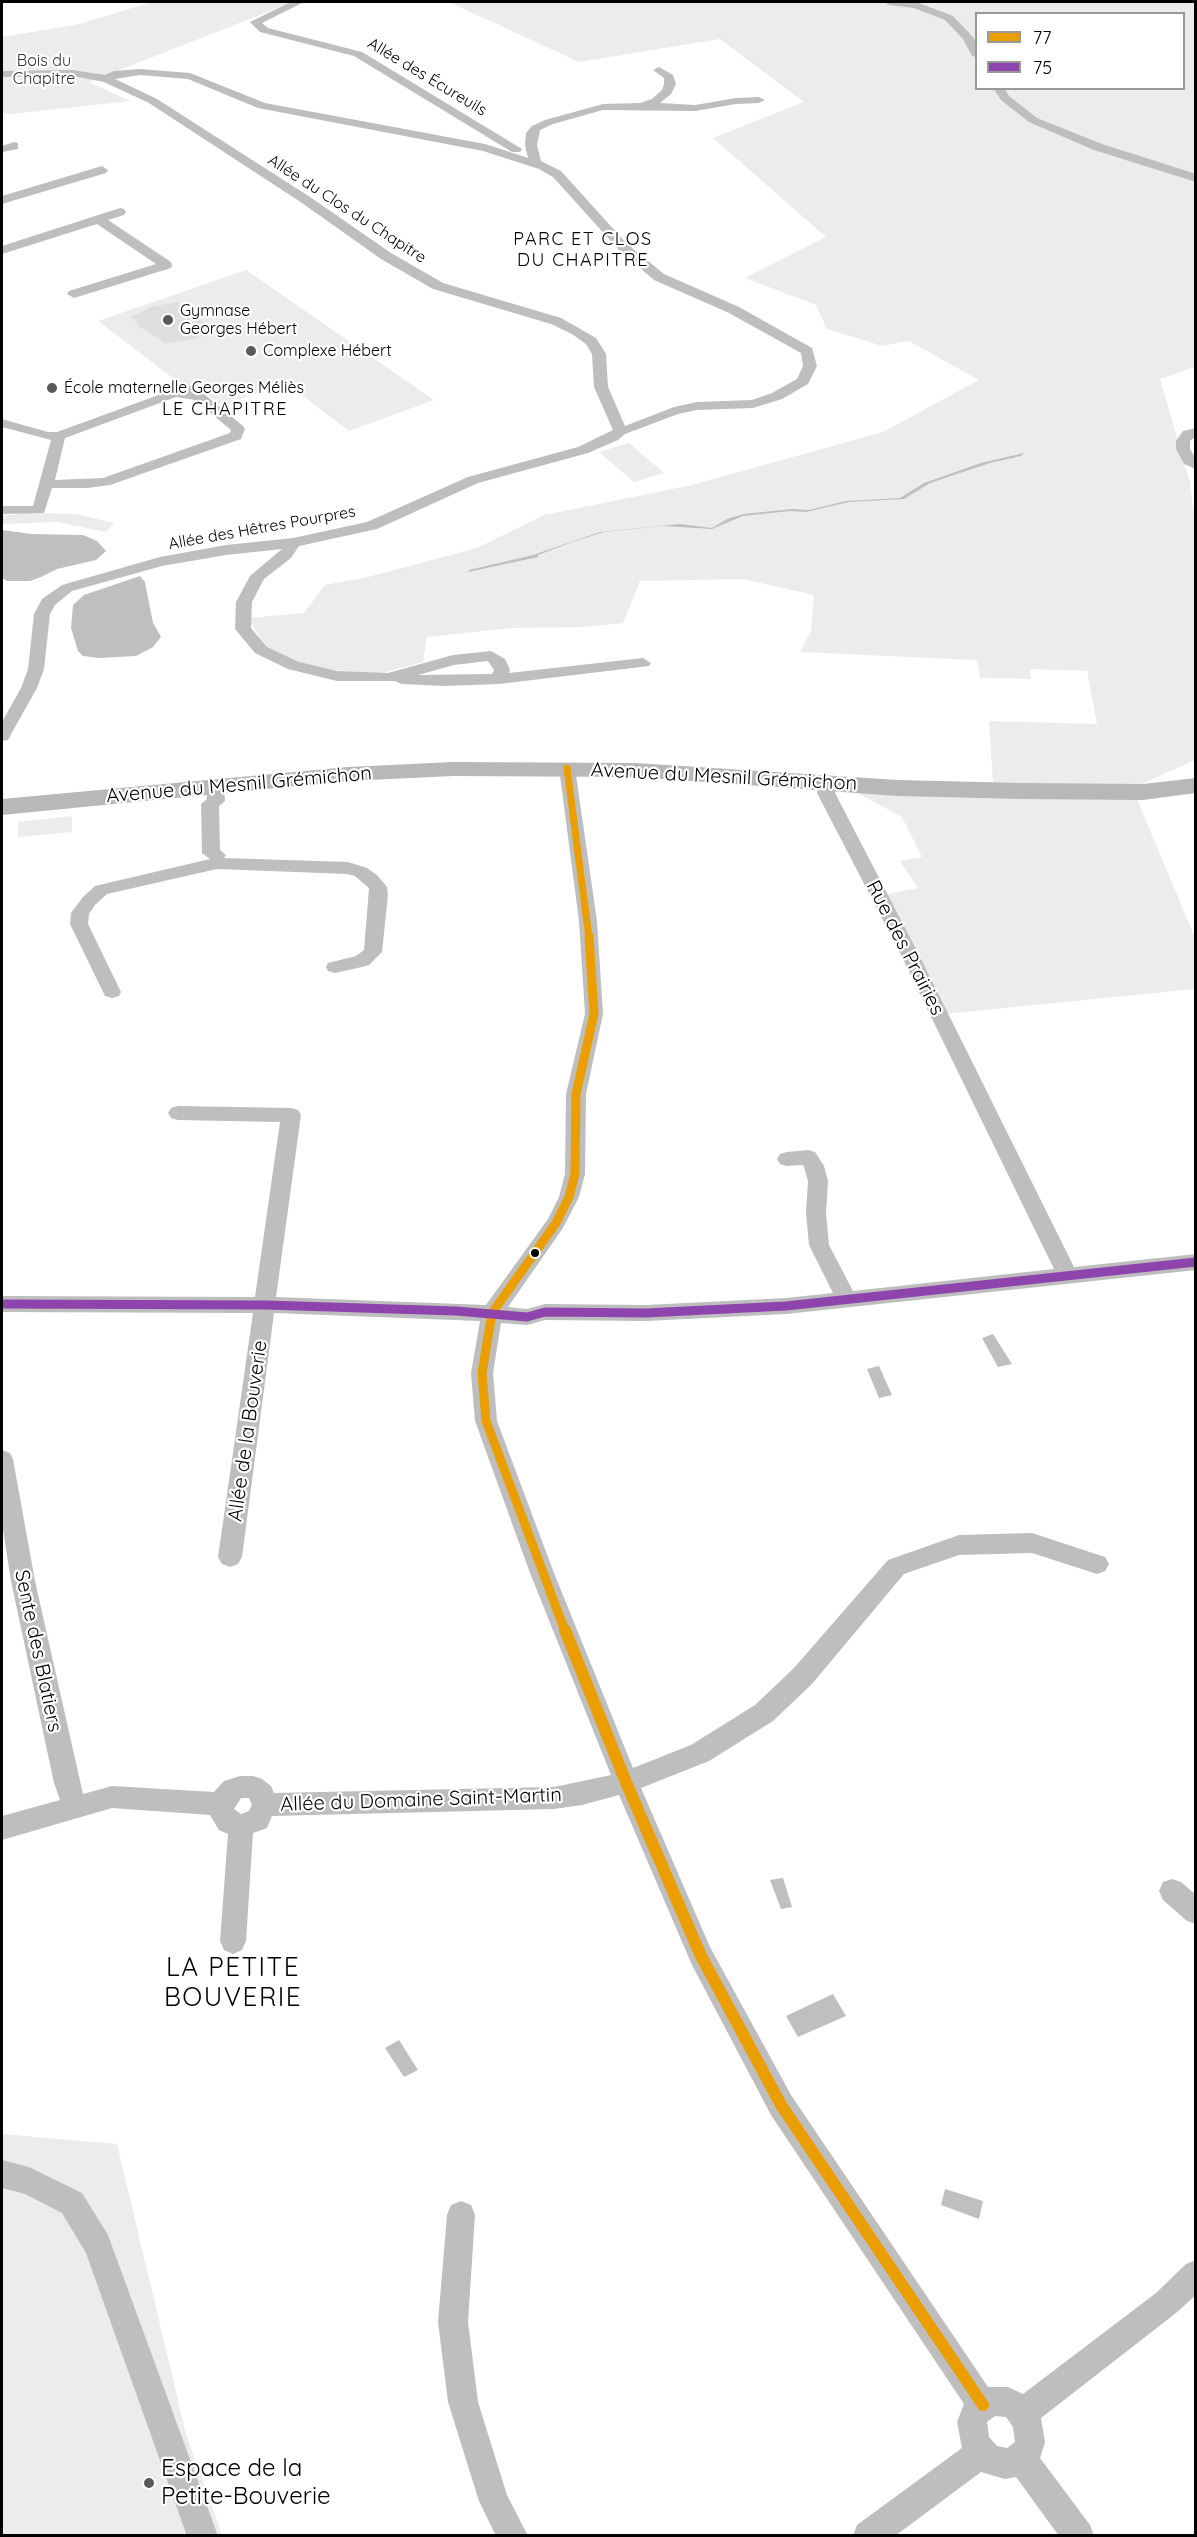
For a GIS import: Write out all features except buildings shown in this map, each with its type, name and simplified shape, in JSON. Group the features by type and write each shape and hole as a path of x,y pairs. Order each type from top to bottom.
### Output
{"street":[{"name":"Allée des Écureuils","path":"298,2 255,22 264,30 358,54 539,163"},
{"path":"889,2 916,5 949,18 968,39 975,52"},
{"path":"641,106 656,101 667,92 670,84 669,77 659,70"},
{"name":"Allée des Hêtres Pourpres","path":"2,736 29,688 36,669 42,614 48,602 67,588 160,562 226,550 293,543 372,526 473,480 583,450 613,437 620,431 633,429 674,411 697,406 753,404 777,396 803,381 810,366 807,351 734,310 659,277 622,246 557,174 539,163 485,148 262,106 190,76 140,72 114,74 107,79"},
{"name":"Allée du Clos du Chapitre","path":"2,74 73,73 107,79 153,101 306,200 386,256 438,286 556,321 577,331 591,341 598,354 601,387 620,431"},
{"path":"999,90 1005,98 1033,120 1098,147 1196,178"},
{"path":"539,163 531,145 532,133 536,128 549,122 603,107 695,108 736,101 759,100"},
{"path":"2,149 14,146"},
{"path":"2,200 102,170"},
{"path":"2,250 120,212"},
{"path":"74,294 166,265 98,219"},
{"path":"2,423 47,436 58,436 180,391 199,397 238,429 236,436 105,482 45,484"},
{"path":"1196,432 1188,434 1183,441 1183,449 1189,460 1196,465"},
{"path":"2,510 39,510 58,436"},
{"path":"293,543 286,555 258,576 244,602 243,629 261,650 294,666 337,676 445,681 499,679 643,663"},
{"path":"390,678 427,666 491,656 499,662 502,670 499,679"},
{"path":"567,768 588,921 594,1014 576,1094 575,1174 569,1197 556,1223 492,1313 482,1373 486,1421 542,1573 626,1782 701,1956 781,2105 983,2405"},
{"name":"Avenue du Mesnil Grémichon","path":"2,807 215,794 348,774 453,769 636,770 898,788 1110,793 1143,792 1196,785"},
{"name":"Rue des Prairies","path":"827,783 826,793 909,953 1067,1275"},
{"path":"215,794 210,804 211,853 217,859"},
{"path":"112,992 79,924 80,913 89,901 101,890 217,859 348,868 361,872 371,879 378,887 379,896 373,952 362,962 335,967"},
{"name":"Allée de la Bouverie","path":"177,1113 291,1115 230,1557"},
{"path":"787,1159 808,1157 814,1166 818,1181 816,1213 819,1245 846,1298"},
{"path":"2,1304 266,1305 492,1313 527,1317 545,1312 646,1313 786,1306 1196,1262"},
{"name":"Sente des Blatiers","path":"2,1459 23,1581 67,1784 75,1806"},
{"name":"Allée du Domaine Saint-Martin","path":"265,1805 555,1798 582,1794 626,1782 700,1753 764,1713 803,1676 896,1567 959,1545 1032,1543 1097,1564"},
{"path":"246,1786 258,1790 262,1794 265,1805 258,1820 241,1826 228,1822 223,1817 222,1804 233,1789 246,1786"},
{"path":"2,1828 112,1797 222,1804"},
{"path":"233,1941 241,1826"},
{"path":"1172,1891 1196,1912"},
{"path":"2,2175 29,2181 72,2203 98,2245 202,2535"},
{"path":"461,2215 453,2322 463,2402 494,2501 513,2535"},
{"path":"1023,2413 1166,2303 1196,2274"},
{"path":"990,2402 1008,2402 1023,2413 1028,2422 1030,2442 1021,2459 1005,2464 996,2463 981,2453 972,2433 972,2422 976,2412 983,2405 990,2402"},
{"path":"868,2535 981,2453"},
{"path":"1021,2459 1079,2535"}],"green space":[{"name":"Bois du Chapitre","path":"152,2 293,2 89,82 130,101 12,114 2,113 2,37 79,24"},
{"path":"449,2 1195,2 1195,367 1160,379 1190,483 1195,520 1195,760 1137,786 993,784 989,721 1097,724 1087,671 1030,669 1031,679 980,678 977,660 800,652 811,631 814,595 743,579 640,581 623,623 582,627 512,628 427,637 423,662 378,674 322,669 287,658 266,646 248,618 304,613 325,585 368,577 477,548 544,515 692,485 883,432 979,380 909,341 882,346 827,329 816,305 745,278 826,237 713,138 804,102 720,39 579,62"},
{"name":"Complexe Hébert","path":"246,270 434,400 349,431 286,383 221,406 201,390 178,382 98,321"},
{"path":"629,443 664,473 634,482 599,452"},
{"path":"15,512 76,514 114,523 106,532 57,522 2,524 2,515 15,515"},
{"path":"858,793 1137,799 1195,938 1195,989 944,1014 887,894 918,888 900,861 922,857 902,817"},
{"path":"72,816 72,832 18,837 18,822"},
{"path":"2,2134 117,2144 186,2434 222,2535 2,2535"}],"shaded area":[{"path":"1024,453 1021,456 990,463 930,483 904,499 849,502 806,512 790,511 743,516 712,529 663,526 604,532 538,555 538,557 468,572 533,555 600,532 680,524 712,528 727,519 744,514 792,509 809,510 846,501 900,498 924,483 981,463"},
{"path":"2,530 32,534 83,535 97,541 106,551 96,560 57,569 30,581 7,581 2,578"},
{"path":"140,576 145,582 153,623 161,637 153,647 136,656 99,658 83,656 78,651 71,628 73,605 84,595"},
{"path":"993,1334 1012,1364 998,1367 982,1338"},
{"path":"879,1366 892,1395 879,1398 867,1369"},
{"path":"783,1878 792,1907 781,1909 770,1880"},
{"path":"833,1994 846,2016 798,2037 786,2016"},
{"path":"399,2040 418,2070 404,2077 385,2048"},
{"path":"945,2189 983,2201 979,2219 941,2205"}],"transit line":[{"name":"77","path":"567,768 588,921 594,1014 576,1094 575,1174 569,1197 556,1223 492,1313 482,1373 486,1421 542,1573 626,1782 701,1956 781,2105 983,2405"},
{"name":"75","path":"2,1304 266,1305 456,1311 527,1317 545,1312 646,1313 786,1306 1196,1262"}],"place":[{"name":"Gymnase Georges Hébert","path":"168,320"},
{"name":"Complexe Hébert","path":"251,351"},
{"name":"École maternelle Georges Méliès","path":"52,388"},
{"name":"Espace de la Petite-Bouverie","path":"149,2483"}],"district":[{"name":"PARC ET CLOS DU CHAPITRE","path":"583,250"},
{"name":"LE CHAPITRE","path":"225,410"},
{"name":"LA PETITE BOUVERIE","path":"233,1983"}]}
